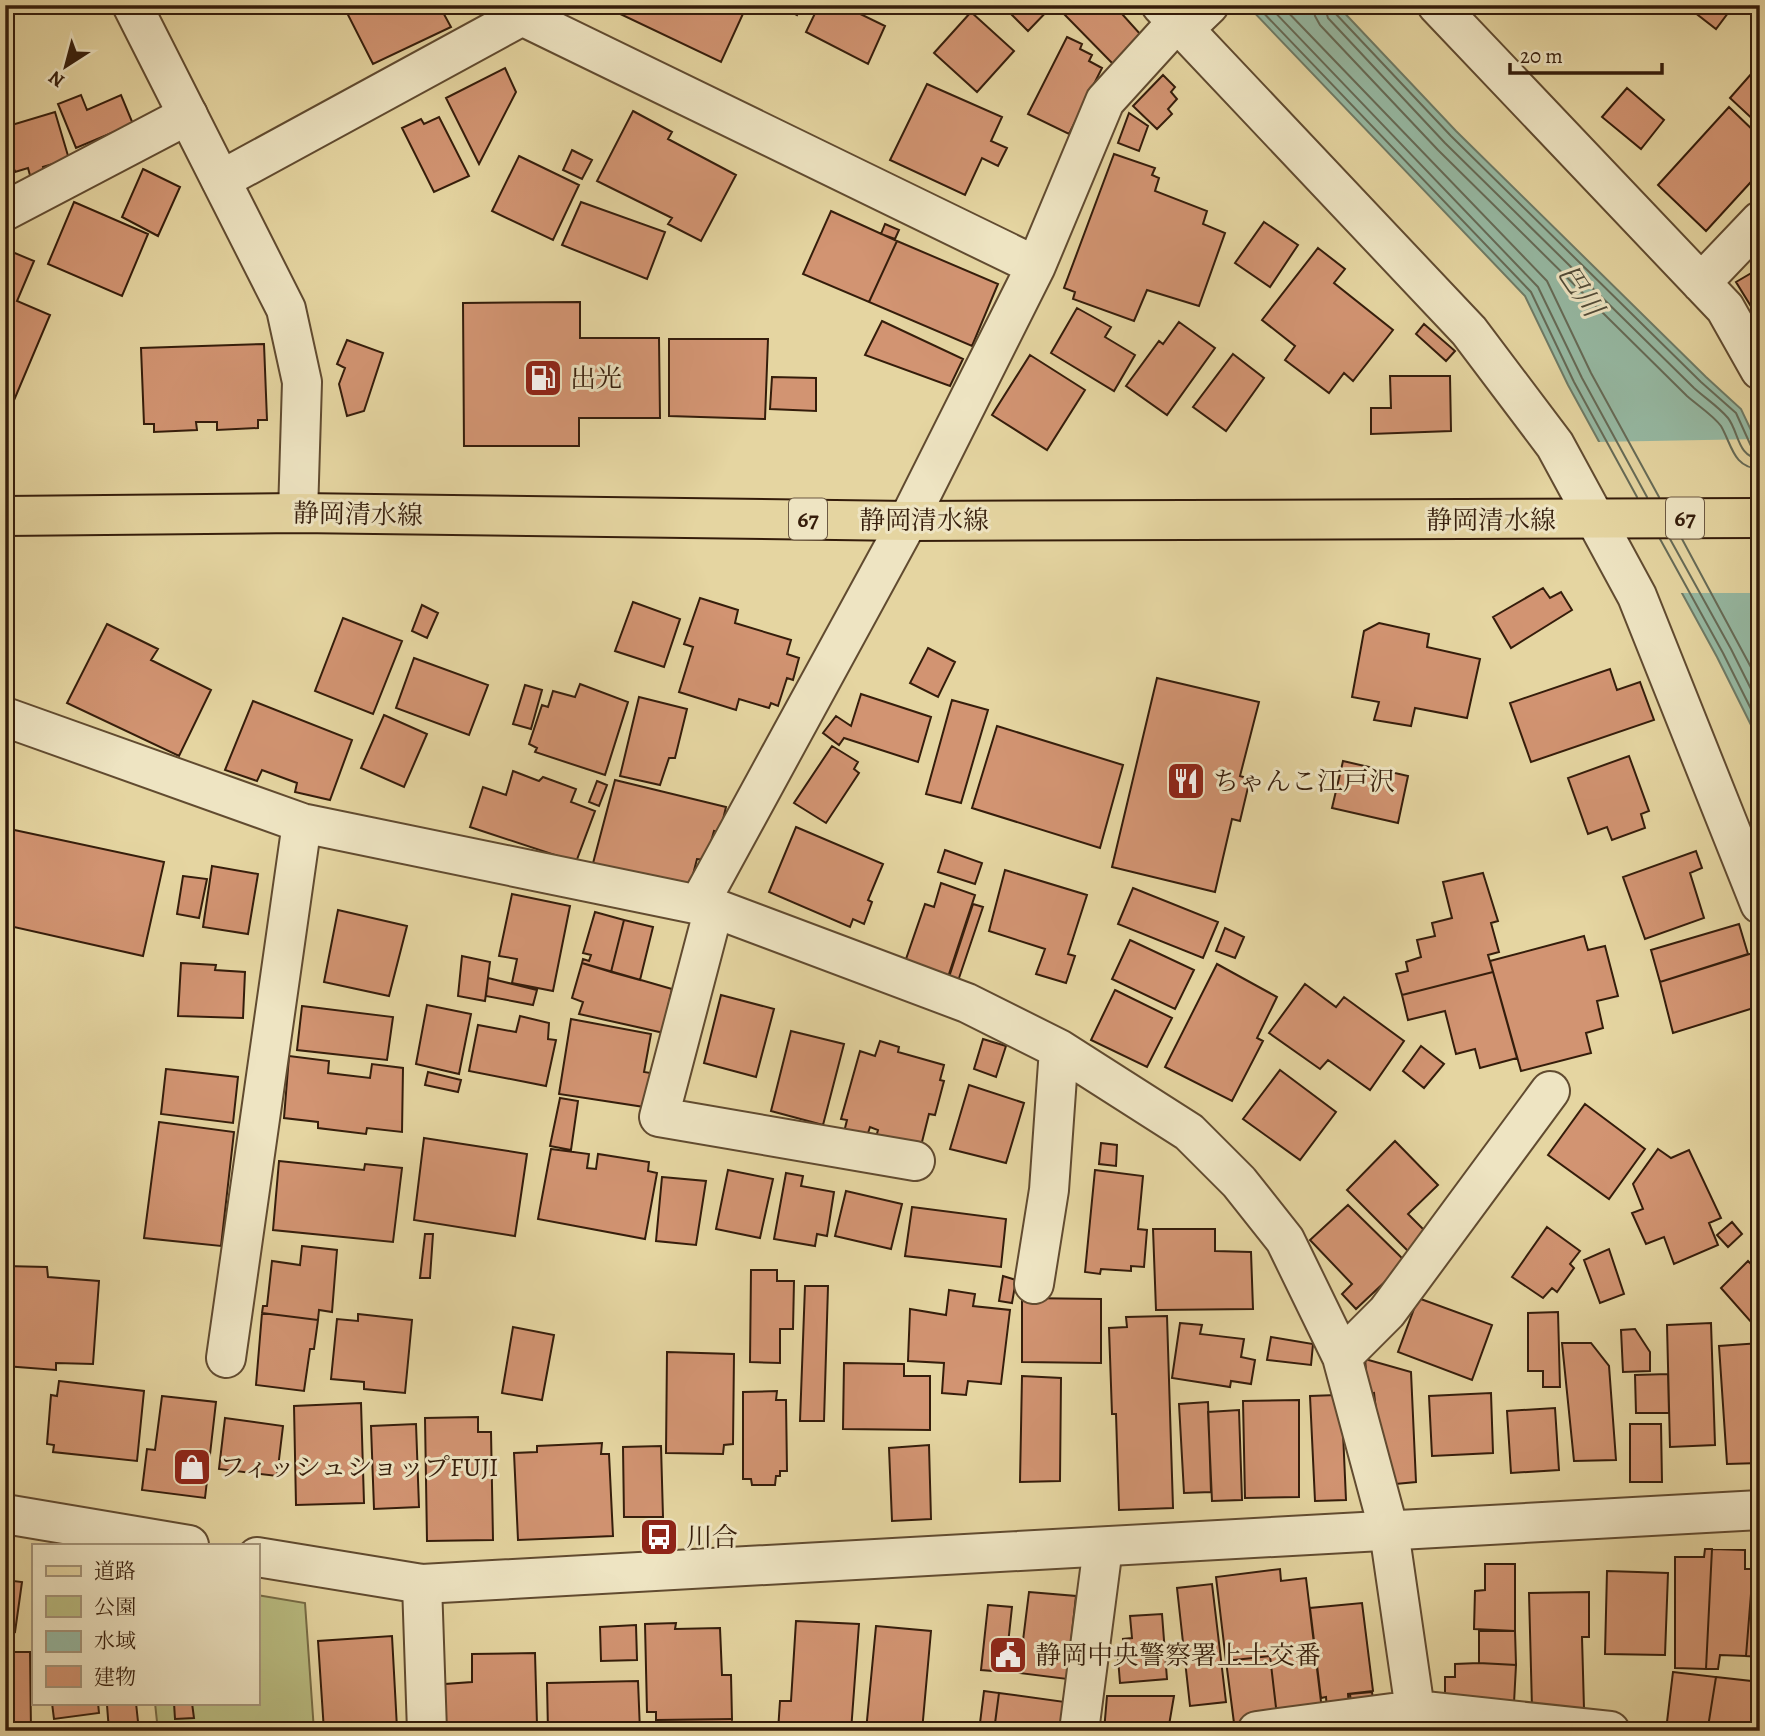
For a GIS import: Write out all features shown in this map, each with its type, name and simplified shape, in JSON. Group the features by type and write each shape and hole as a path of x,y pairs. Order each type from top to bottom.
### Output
{"main road":[{"name":"静岡清水線","path":"5,516 298,513 908,521 1760,518"}],"street":[{"path":"132,5 286,309 302,382 298,513"},
{"path":"1437,5 1725,308 1760,370"},
{"path":"221,180 519,11 1036,266"},
{"path":"915,1161 659,1117 706,906 908,521 1036,266 1105,101 1186,15 1469,331 1555,446 1603,519 1637,596 1760,904"},
{"path":"5,211 188,115"},
{"path":"1701,283 1760,221"},
{"path":"5,717 302,823 706,906 967,1003 1059,1049 1189,1132 1239,1182 1284,1240 1342,1357 1389,1531 1415,1721"},
{"path":"226,1357 302,823"},
{"path":"1034,1284 1049,1189 1059,1049"},
{"path":"1342,1357 1387,1312 1550,1091"},
{"path":"259,1557 422,1584 1760,1510"},
{"path":"5,1514 183,1544"},
{"path":"1079,1731 1103,1547"},
{"path":"422,1584 426,1731"},
{"path":"1257,1731 1415,1721 1610,1731"}],"green space":[{"path":"259,1595 305,1603 314,1731 158,1731 155,1704 259,1704"}],"water":[{"name":"巴川","path":"1247,5 1337,5 1456,131 1741,409 1760,449 1760,743 1717,657 1568,385 1525,296"}],"pier":[{"path":"1759,439 1760,593 1678,593 1595,442"}],"building":[{"path":"6,5 36,5 8,13"},
{"path":"343,5 439,5 451,27 373,64"},
{"path":"619,5 747,5 721,62 616,12"},
{"path":"779,5 802,5 797,15"},
{"path":"819,5 842,5 885,26 868,64 806,32"},
{"path":"1002,5 1053,5 1028,31"},
{"path":"1069,5 1114,5 1141,35 1115,66 1062,12"},
{"path":"1685,5 1734,5 1716,29"},
{"path":"971,12 1014,51 977,92 934,53"},
{"path":"1067,37 1082,44 1080,49 1092,55 1089,61 1102,68 1069,134 1028,114"},
{"path":"1760,65 1760,126 1730,98"},
{"path":"505,68 516,92 479,164 446,98"},
{"path":"1163,75 1175,87 1171,92 1177,99 1168,109 1172,114 1157,129 1133,106"},
{"path":"927,84 1002,117 991,141 1007,148 998,166 982,158 965,195 890,160"},
{"path":"1627,88 1664,120 1641,149 1602,117"},
{"path":"81,95 87,110 121,95 133,124 76,148 58,104"},
{"path":"1729,107 1760,137 1760,172 1706,231 1658,185"},
{"path":"633,111 672,132 668,139 736,175 701,241 668,224 672,218 597,181"},
{"path":"55,112 69,159 43,167 45,174 31,179 28,168 15,172 5,139 5,127"},
{"path":"1129,113 1148,126 1139,151 1118,143"},
{"path":"439,117 469,176 434,192 402,128 421,119 424,124"},
{"path":"572,150 592,160 582,179 563,170"},
{"path":"1114,154 1155,168 1152,175 1159,178 1155,191 1207,211 1203,224 1225,233 1199,306 1147,290 1134,321 1073,299 1075,292 1064,288"},
{"path":"519,156 579,185 553,240 492,211"},
{"path":"143,169 180,187 158,236 122,217"},
{"path":"5,170 11,188 5,190"},
{"path":"74,202 148,234 122,296 48,264"},
{"path":"581,202 665,232 647,279 562,245"},
{"path":"831,211 897,241 869,302 803,274"},
{"path":"1264,222 1298,245 1270,287 1235,263"},
{"path":"885,224 899,230 895,239 881,234"},
{"path":"897,241 998,284 972,346 869,302"},
{"path":"1318,248 1345,269 1334,283 1393,330 1353,381 1344,373 1329,393 1285,360 1295,346 1262,320"},
{"path":"5,249 34,261 17,301 50,315 12,405 5,405"},
{"path":"1760,268 1760,321 1736,282"},
{"path":"580,302 580,338 659,338 660,418 579,418 579,446 464,446 463,303"},
{"path":"1077,308 1111,327 1105,337 1135,355 1114,391 1051,353"},
{"path":"882,321 963,359 950,386 865,355"},
{"path":"1179,322 1215,348 1167,415 1126,386 1159,341 1163,344"},
{"path":"1424,324 1455,351 1446,361 1416,334"},
{"path":"669,339 768,339 765,419 669,416"},
{"path":"347,340 383,353 364,411 347,416 339,384 345,368 337,364"},
{"path":"264,344 267,420 258,420 258,428 217,430 217,422 196,422 197,430 154,432 154,424 144,424 141,348"},
{"path":"1233,354 1264,378 1226,431 1193,407"},
{"path":"1030,355 1085,390 1047,450 992,415"},
{"path":"1390,376 1450,376 1451,431 1371,434 1371,408 1391,408"},
{"path":"772,377 816,378 816,411 770,409"},
{"path":"1543,588 1550,598 1561,592 1572,610 1511,648 1493,617"},
{"path":"700,598 738,610 735,623 791,640 787,654 799,658 793,680 787,678 778,706 771,703 769,708 739,699 736,710 679,692 693,647 684,644"},
{"path":"633,602 680,619 664,667 615,651"},
{"path":"422,605 438,613 427,638 412,631"},
{"path":"343,618 402,641 373,714 315,691"},
{"path":"1379,623 1429,634 1427,647 1480,659 1467,718 1415,708 1411,726 1374,720 1379,702 1352,697 1364,631"},
{"path":"107,624 158,649 151,660 211,690 179,756 67,703"},
{"path":"928,648 955,662 938,697 910,683"},
{"path":"414,658 488,685 469,735 396,708"},
{"path":"1610,669 1617,690 1640,682 1654,720 1531,762 1510,703"},
{"path":"1157,678 1259,702 1240,776 1250,779 1240,821 1232,819 1215,892 1112,867"},
{"path":"580,684 628,702 605,775 535,752 537,748 529,744 542,705 548,707 553,691 575,697"},
{"path":"525,685 542,690 531,729 513,724"},
{"path":"861,694 931,717 918,762 844,738 839,745 823,733 836,716 851,726"},
{"path":"639,697 687,709 675,758 669,758 660,785 620,776"},
{"path":"952,700 988,710 961,803 926,794"},
{"path":"253,701 352,740 330,800 295,792 297,783 262,770 257,781 225,770"},
{"path":"384,715 427,734 404,787 361,768"},
{"path":"997,726 1123,765 1100,848 972,808"},
{"path":"832,746 858,762 854,769 859,773 826,823 794,803"},
{"path":"1629,756 1649,811 1641,814 1645,828 1612,840 1607,827 1588,834 1568,778"},
{"path":"1343,761 1408,776 1398,823 1332,808"},
{"path":"513,771 539,781 543,777 576,789 571,802 595,811 576,862 470,827 483,787 506,795"},
{"path":"615,780 726,807 720,832 714,831 706,860 697,859 689,890 592,867"},
{"path":"597,781 607,785 599,806 589,802"},
{"path":"796,827 883,864 868,900 872,902 864,924 853,919 850,927 769,892"},
{"path":"5,828 164,862 143,956 5,925"},
{"path":"945,850 982,863 975,884 938,872"},
{"path":"1696,851 1702,868 1690,873 1704,918 1645,939 1623,877"},
{"path":"212,866 258,874 248,934 203,927"},
{"path":"1005,870 1087,895 1068,954 1075,956 1066,983 1036,974 1045,949 989,931"},
{"path":"1483,873 1498,921 1491,923 1499,952 1488,955 1493,972 1402,995 1396,974 1408,971 1406,962 1421,957 1417,940 1435,936 1432,923 1452,918 1443,882"},
{"path":"183,876 207,879 199,918 177,914"},
{"path":"941,883 975,895 948,977 905,962 925,904 934,907"},
{"path":"1133,888 1218,922 1203,958 1118,924"},
{"path":"512,894 570,906 553,991 512,983 517,959 499,956"},
{"path":"973,904 983,907 958,981 949,977"},
{"path":"338,910 407,926 389,996 324,982"},
{"path":"595,912 624,920 611,972 582,963 583,959 589,961 591,955 583,953"},
{"path":"624,920 653,927 640,980 611,972"},
{"path":"1739,924 1748,954 1660,982 1651,950"},
{"path":"1225,928 1244,937 1235,958 1216,951"},
{"path":"1584,936 1588,950 1605,946 1618,996 1597,1001 1603,1028 1586,1033 1591,1053 1521,1071 1490,961"},
{"path":"1130,940 1194,970 1175,1009 1112,979"},
{"path":"1759,951 1760,1006 1673,1033 1660,982"},
{"path":"462,956 490,962 485,1001 458,996"},
{"path":"181,963 216,965 215,970 245,972 243,1018 178,1016"},
{"path":"582,963 672,989 668,1007 671,1008 664,1033 579,1014 583,1002 572,998"},
{"path":"1217,964 1277,997 1257,1038 1263,1041 1232,1101 1165,1067"},
{"path":"1493,972 1517,1058 1480,1068 1475,1049 1456,1054 1445,1011 1408,1020 1402,995"},
{"path":"488,978 537,990 533,1005 486,996"},
{"path":"1305,984 1336,1007 1344,997 1404,1041 1370,1090 1328,1060 1320,1069 1269,1033"},
{"path":"1115,990 1172,1018 1147,1067 1091,1040"},
{"path":"721,995 774,1009 756,1077 704,1063"},
{"path":"427,1005 471,1014 459,1074 416,1064"},
{"path":"302,1006 393,1017 387,1060 297,1050"},
{"path":"520,1016 549,1023 548,1039 556,1040 546,1086 469,1071 478,1025 516,1032"},
{"path":"571,1019 651,1034 644,1072 657,1074 651,1108 559,1094"},
{"path":"791,1031 844,1044 823,1125 771,1111"},
{"path":"983,1039 1006,1046 996,1077 974,1069"},
{"path":"880,1041 899,1047 898,1052 944,1065 940,1080 944,1081 935,1115 929,1114 920,1150 876,1137 878,1130 870,1127 867,1136 844,1132 847,1120 841,1119 860,1051 875,1056"},
{"path":"1421,1046 1444,1064 1424,1088 1403,1071"},
{"path":"289,1056 329,1061 328,1073 370,1078 372,1064 403,1068 402,1132 367,1128 366,1134 318,1128 318,1122 284,1118"},
{"path":"166,1069 238,1077 233,1123 161,1114"},
{"path":"1280,1070 1336,1112 1300,1160 1243,1119"},
{"path":"428,1072 461,1080 458,1092 425,1085"},
{"path":"969,1085 1024,1103 1006,1163 950,1149"},
{"path":"560,1098 578,1101 571,1150 550,1146"},
{"path":"1585,1104 1645,1149 1609,1199 1548,1155"},
{"path":"159,1122 234,1132 221,1246 144,1238"},
{"path":"424,1138 527,1154 515,1236 414,1220"},
{"path":"1395,1141 1438,1185 1408,1214 1427,1233 1409,1252 1347,1190"},
{"path":"1101,1143 1117,1145 1116,1166 1099,1164"},
{"path":"551,1149 589,1154 587,1168 596,1169 598,1154 649,1162 648,1171 657,1173 645,1239 538,1219"},
{"path":"1658,1149 1671,1158 1689,1150 1721,1218 1709,1223 1718,1245 1674,1264 1664,1237 1646,1244 1632,1213 1643,1209 1633,1184"},
{"path":"279,1161 364,1170 365,1164 402,1168 393,1242 273,1230"},
{"path":"728,1170 773,1179 760,1238 716,1229"},
{"path":"1095,1170 1143,1176 1138,1229 1147,1230 1144,1267 1131,1266 1131,1271 1101,1269 1100,1274 1085,1272"},
{"path":"786,1173 803,1176 801,1186 834,1192 827,1236 817,1234 815,1246 774,1239"},
{"path":"662,1177 706,1181 696,1245 656,1241"},
{"path":"846,1191 902,1204 891,1249 835,1236"},
{"path":"1348,1205 1406,1262 1356,1309 1342,1294 1352,1284 1310,1240"},
{"path":"912,1207 1006,1219 1001,1267 905,1256"},
{"path":"1732,1222 1742,1234 1728,1247 1717,1235"},
{"path":"1547,1227 1580,1251 1570,1264 1574,1268 1557,1292 1552,1288 1543,1298 1512,1277"},
{"path":"1153,1229 1215,1229 1215,1251 1251,1252 1253,1309 1156,1310"},
{"path":"425,1234 433,1234 430,1278 420,1278"},
{"path":"302,1246 337,1250 332,1312 319,1310 318,1320 262,1313 263,1306 267,1306 272,1261 300,1265"},
{"path":"1609,1249 1624,1294 1600,1303 1584,1260"},
{"path":"1748,1261 1760,1273 1759,1331 1721,1288"},
{"path":"5,1266 47,1267 48,1277 99,1281 93,1364 56,1363 56,1370 5,1366"},
{"path":"751,1270 777,1270 777,1281 794,1281 793,1329 780,1329 780,1363 750,1362"},
{"path":"1003,1276 1016,1280 1012,1303 999,1301"},
{"path":"805,1286 828,1286 824,1421 800,1421"},
{"path":"949,1290 975,1294 973,1306 1010,1310 1001,1384 968,1381 966,1395 942,1393 944,1363 908,1361 910,1309 946,1315"},
{"path":"1022,1298 1101,1299 1101,1363 1022,1362"},
{"path":"1418,1298 1492,1325 1472,1380 1398,1352"},
{"path":"1558,1312 1560,1387 1543,1387 1543,1371 1528,1371 1528,1313"},
{"path":"262,1313 318,1320 314,1349 310,1349 304,1391 256,1385"},
{"path":"358,1314 412,1320 405,1393 364,1389 364,1382 331,1379 337,1319 358,1321"},
{"path":"1167,1316 1173,1508 1119,1510 1116,1414 1112,1414 1109,1328 1127,1327 1126,1317"},
{"path":"1180,1323 1202,1325 1200,1334 1244,1339 1241,1357 1255,1360 1251,1384 1231,1381 1230,1387 1172,1378"},
{"path":"1711,1323 1715,1445 1670,1447 1667,1325"},
{"path":"513,1327 554,1335 542,1400 502,1393"},
{"path":"1635,1329 1650,1352 1650,1371 1623,1372 1621,1330"},
{"path":"1271,1337 1313,1344 1311,1365 1267,1360"},
{"path":"1562,1343 1591,1343 1609,1366 1616,1460 1574,1461"},
{"path":"1760,1343 1760,1463 1727,1464 1719,1346"},
{"path":"667,1352 734,1354 733,1444 724,1445 723,1454 666,1453"},
{"path":"1365,1359 1411,1372 1416,1482 1385,1485 1374,1393 1368,1394"},
{"path":"844,1363 904,1364 904,1376 930,1376 930,1430 843,1429"},
{"path":"1668,1374 1669,1413 1636,1413 1635,1375"},
{"path":"1022,1376 1061,1378 1060,1481 1020,1482"},
{"path":"59,1381 144,1391 137,1461 53,1452 54,1445 47,1444 51,1395 57,1396"},
{"path":"777,1391 776,1400 786,1400 787,1471 780,1471 775,1485 752,1485 751,1479 743,1479 743,1392"},
{"path":"1491,1393 1493,1453 1432,1456 1429,1396"},
{"path":"1337,1395 1342,1410 1346,1500 1315,1501 1310,1396"},
{"path":"162,1396 216,1402 205,1498 142,1490 147,1449 155,1450"},
{"path":"1299,1400 1299,1497 1245,1498 1243,1401"},
{"path":"1208,1402 1211,1492 1184,1493 1179,1404"},
{"path":"361,1403 364,1503 296,1505 294,1406"},
{"path":"1555,1408 1559,1470 1511,1473 1507,1411"},
{"path":"1239,1410 1242,1500 1212,1501 1208,1412"},
{"path":"478,1417 478,1432 491,1432 493,1540 427,1541 425,1418"},
{"path":"225,1418 283,1426 277,1476 219,1469"},
{"path":"416,1424 419,1507 374,1509 371,1426"},
{"path":"1630,1424 1661,1424 1662,1482 1630,1482"},
{"path":"602,1443 601,1454 609,1454 613,1536 518,1540 514,1453 537,1452 537,1446"},
{"path":"929,1445 931,1519 892,1521 889,1448"},
{"path":"661,1446 663,1517 624,1517 623,1447"},
{"path":"1705,1549 1712,1549 1706,1669 1675,1668 1675,1557 1704,1557"},
{"path":"1712,1549 1745,1550 1745,1569 1753,1569 1746,1656 1720,1655 1718,1669 1706,1669"},
{"path":"1485,1564 1515,1564 1515,1631 1474,1629 1475,1591 1485,1590"},
{"path":"1280,1569 1281,1581 1306,1578 1322,1710 1277,1716 1270,1656 1226,1661 1216,1577"},
{"path":"1753,1569 1760,1569 1760,1657 1746,1656"},
{"path":"1607,1571 1668,1573 1665,1655 1605,1654"},
{"path":"5,1580 22,1582 15,1632 5,1630"},
{"path":"1212,1584 1226,1702 1190,1706 1177,1588"},
{"path":"1029,1592 1076,1596 1067,1679 1019,1673"},
{"path":"1589,1592 1589,1637 1582,1637 1584,1709 1532,1708 1529,1593"},
{"path":"1362,1603 1373,1691 1348,1694 1349,1707 1327,1710 1326,1697 1321,1698 1310,1608"},
{"path":"988,1605 1012,1607 1005,1672 981,1670"},
{"path":"1162,1614 1167,1679 1120,1683 1118,1658 1125,1657 1123,1639 1132,1638 1130,1616"},
{"path":"796,1621 859,1624 851,1731 778,1731 780,1701 791,1701"},
{"path":"676,1623 675,1629 720,1628 722,1675 731,1675 732,1719 656,1720 656,1712 647,1712 645,1624"},
{"path":"636,1625 637,1660 601,1661 600,1627"},
{"path":"876,1626 931,1631 922,1731 866,1731"},
{"path":"1479,1631 1515,1631 1516,1665 1479,1663"},
{"path":"392,1636 397,1728 324,1731 318,1641"},
{"path":"11,1652 30,1652 31,1731 5,1731 5,1662 10,1662"},
{"path":"535,1653 537,1725 445,1726 445,1684 472,1682 472,1654"},
{"path":"1270,1656 1277,1716 1234,1723 1226,1661"},
{"path":"1455,1664 1516,1665 1514,1703 1445,1704 1445,1677 1455,1677"},
{"path":"1673,1672 1716,1677 1708,1727 1667,1722"},
{"path":"1716,1677 1760,1682 1760,1731 1708,1727"},
{"path":"638,1681 640,1731 548,1731 547,1683"},
{"path":"984,1691 999,1693 994,1731 979,1731"},
{"path":"1372,1692 1374,1708 1352,1711 1350,1694"},
{"path":"999,1693 1065,1702 1061,1731 994,1731"},
{"path":"1107,1696 1174,1696 1168,1731 1104,1731"},
{"path":"52,1704 98,1704 99,1713 54,1719"},
{"path":"136,1704 139,1731 109,1731 107,1705"},
{"path":"174,1704 192,1704 194,1718 175,1719"},
{"path":"732,1719 732,1731 656,1731 656,1720"}],"place":[{"name":"出光","path":"543,378"},
{"name":"ちゃんこ江戸沢","path":"1186,781"},
{"name":"フィッシュショップFUJI","path":"192,1467"},
{"name":"川合","path":"659,1537"},
{"name":"静岡中央警察署上土交番","path":"1008,1655"}]}
